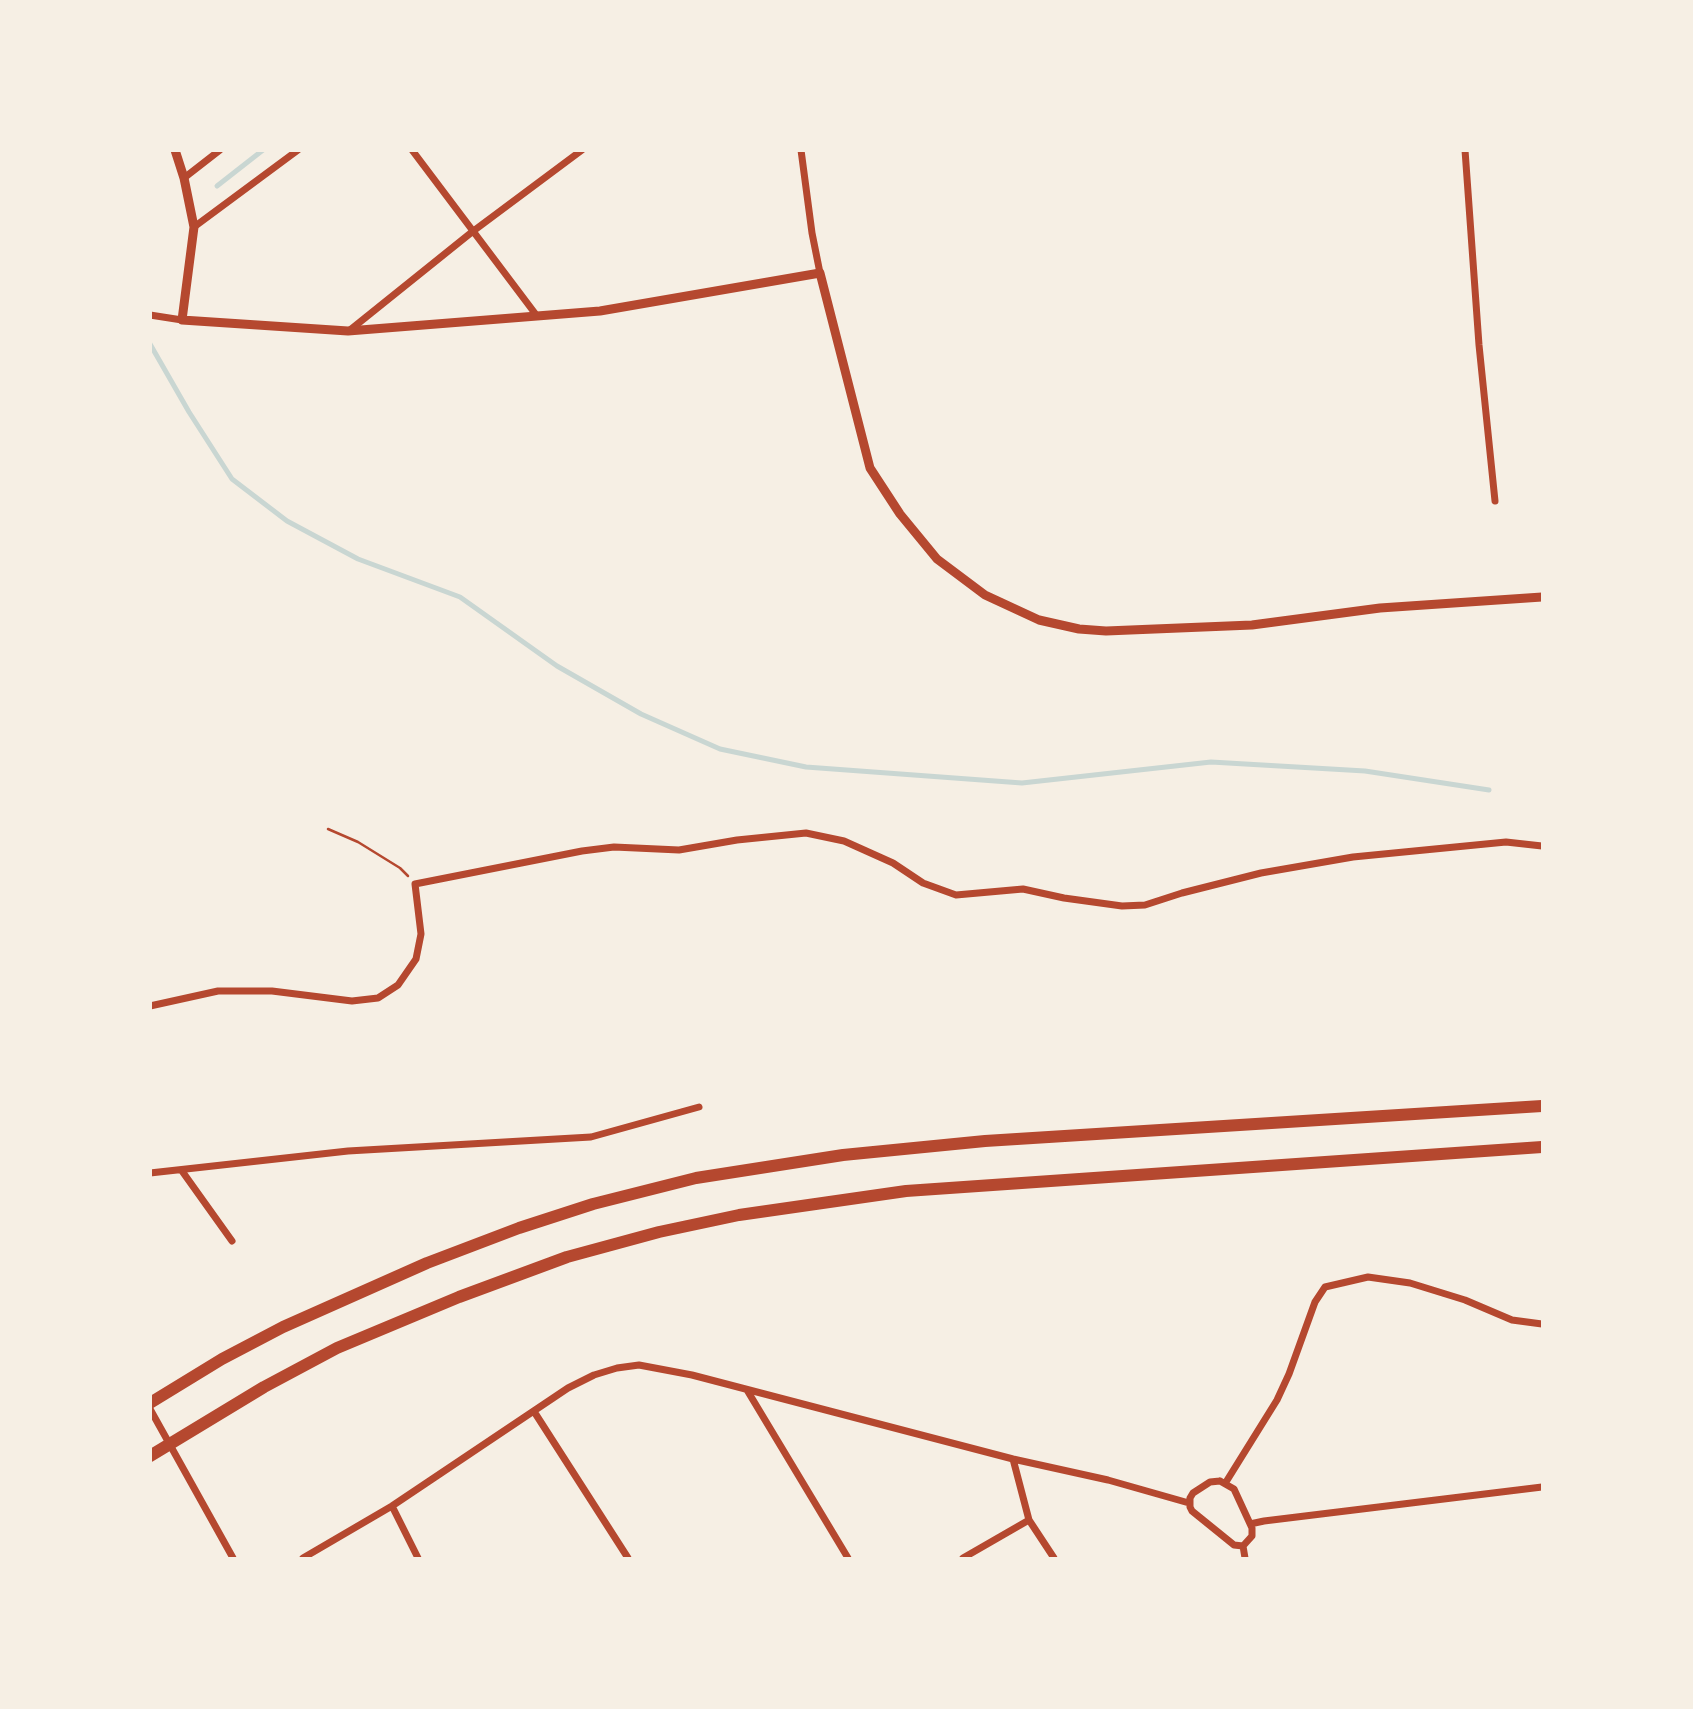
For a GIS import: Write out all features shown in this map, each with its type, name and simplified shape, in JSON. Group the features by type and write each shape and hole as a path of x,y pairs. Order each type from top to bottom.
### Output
{"highway":[{"path":"150,1403 222,1359 284,1326 427,1263 581,1208 696,1178 843,1155 985,1141 1542,1106"},
{"path":"150,1456 264,1387 349,1343 459,1297 567,1257 659,1231 739,1215 906,1191 1542,1147"}],"street":[{"path":"175,150 194,227 182,320"},
{"path":"184,178 220,150"},
{"path":"194,227 298,150"},
{"path":"412,150 537,316"},
{"path":"348,331 472,232 582,150"},
{"path":"801,150 811,233 870,468 900,514 937,559 985,595 1040,620 1079,629 1106,631 1252,625 1380,608 1542,597"},
{"path":"1465,150 1479,345 1495,501"},
{"path":"150,316 348,331 600,311 820,273"},
{"path":"150,1006 218,991 272,991 352,1001 378,998 398,985 416,959 421,933 415,884 614,847 679,850 737,840 806,833 844,841 893,863 923,883 956,895 1023,889 1096,903 1145,905 1182,892 1261,873 1353,857 1506,842 1542,846"},
{"path":"150,1173 348,1152 591,1137 699,1107"},
{"path":"182,1171 232,1241"},
{"path":"1226,1482 1277,1400 1318,1295 1325,1287 1368,1278 1410,1283 1465,1300 1512,1320 1542,1324"},
{"path":"303,1559 393,1506 535,1413 568,1388 617,1368 639,1365 692,1375 1189,1503"},
{"path":"747,1390 848,1559"},
{"path":"150,1409 233,1559"},
{"path":"535,1413 628,1559"},
{"path":"1013,1459 1029,1520 1054,1559"},
{"path":"1210,1482 1226,1482 1234,1489 1250,1524 1252,1536 1243,1546 1234,1545 1192,1511 1189,1503 1193,1493 1210,1482"},
{"path":"1250,1524 1542,1487"},
{"path":"393,1506 418,1559"},
{"path":"963,1559 1029,1520"},
{"path":"1243,1546 1245,1559"}],"path":[{"path":"328,829 358,842 400,868 415,884"}],"waterway":[{"path":"217,186 263,150"},
{"path":"150,344 232,479 287,521 358,559 460,597 557,666 641,714 720,749 806,767 1022,783 1211,762 1365,771 1489,790"}]}
